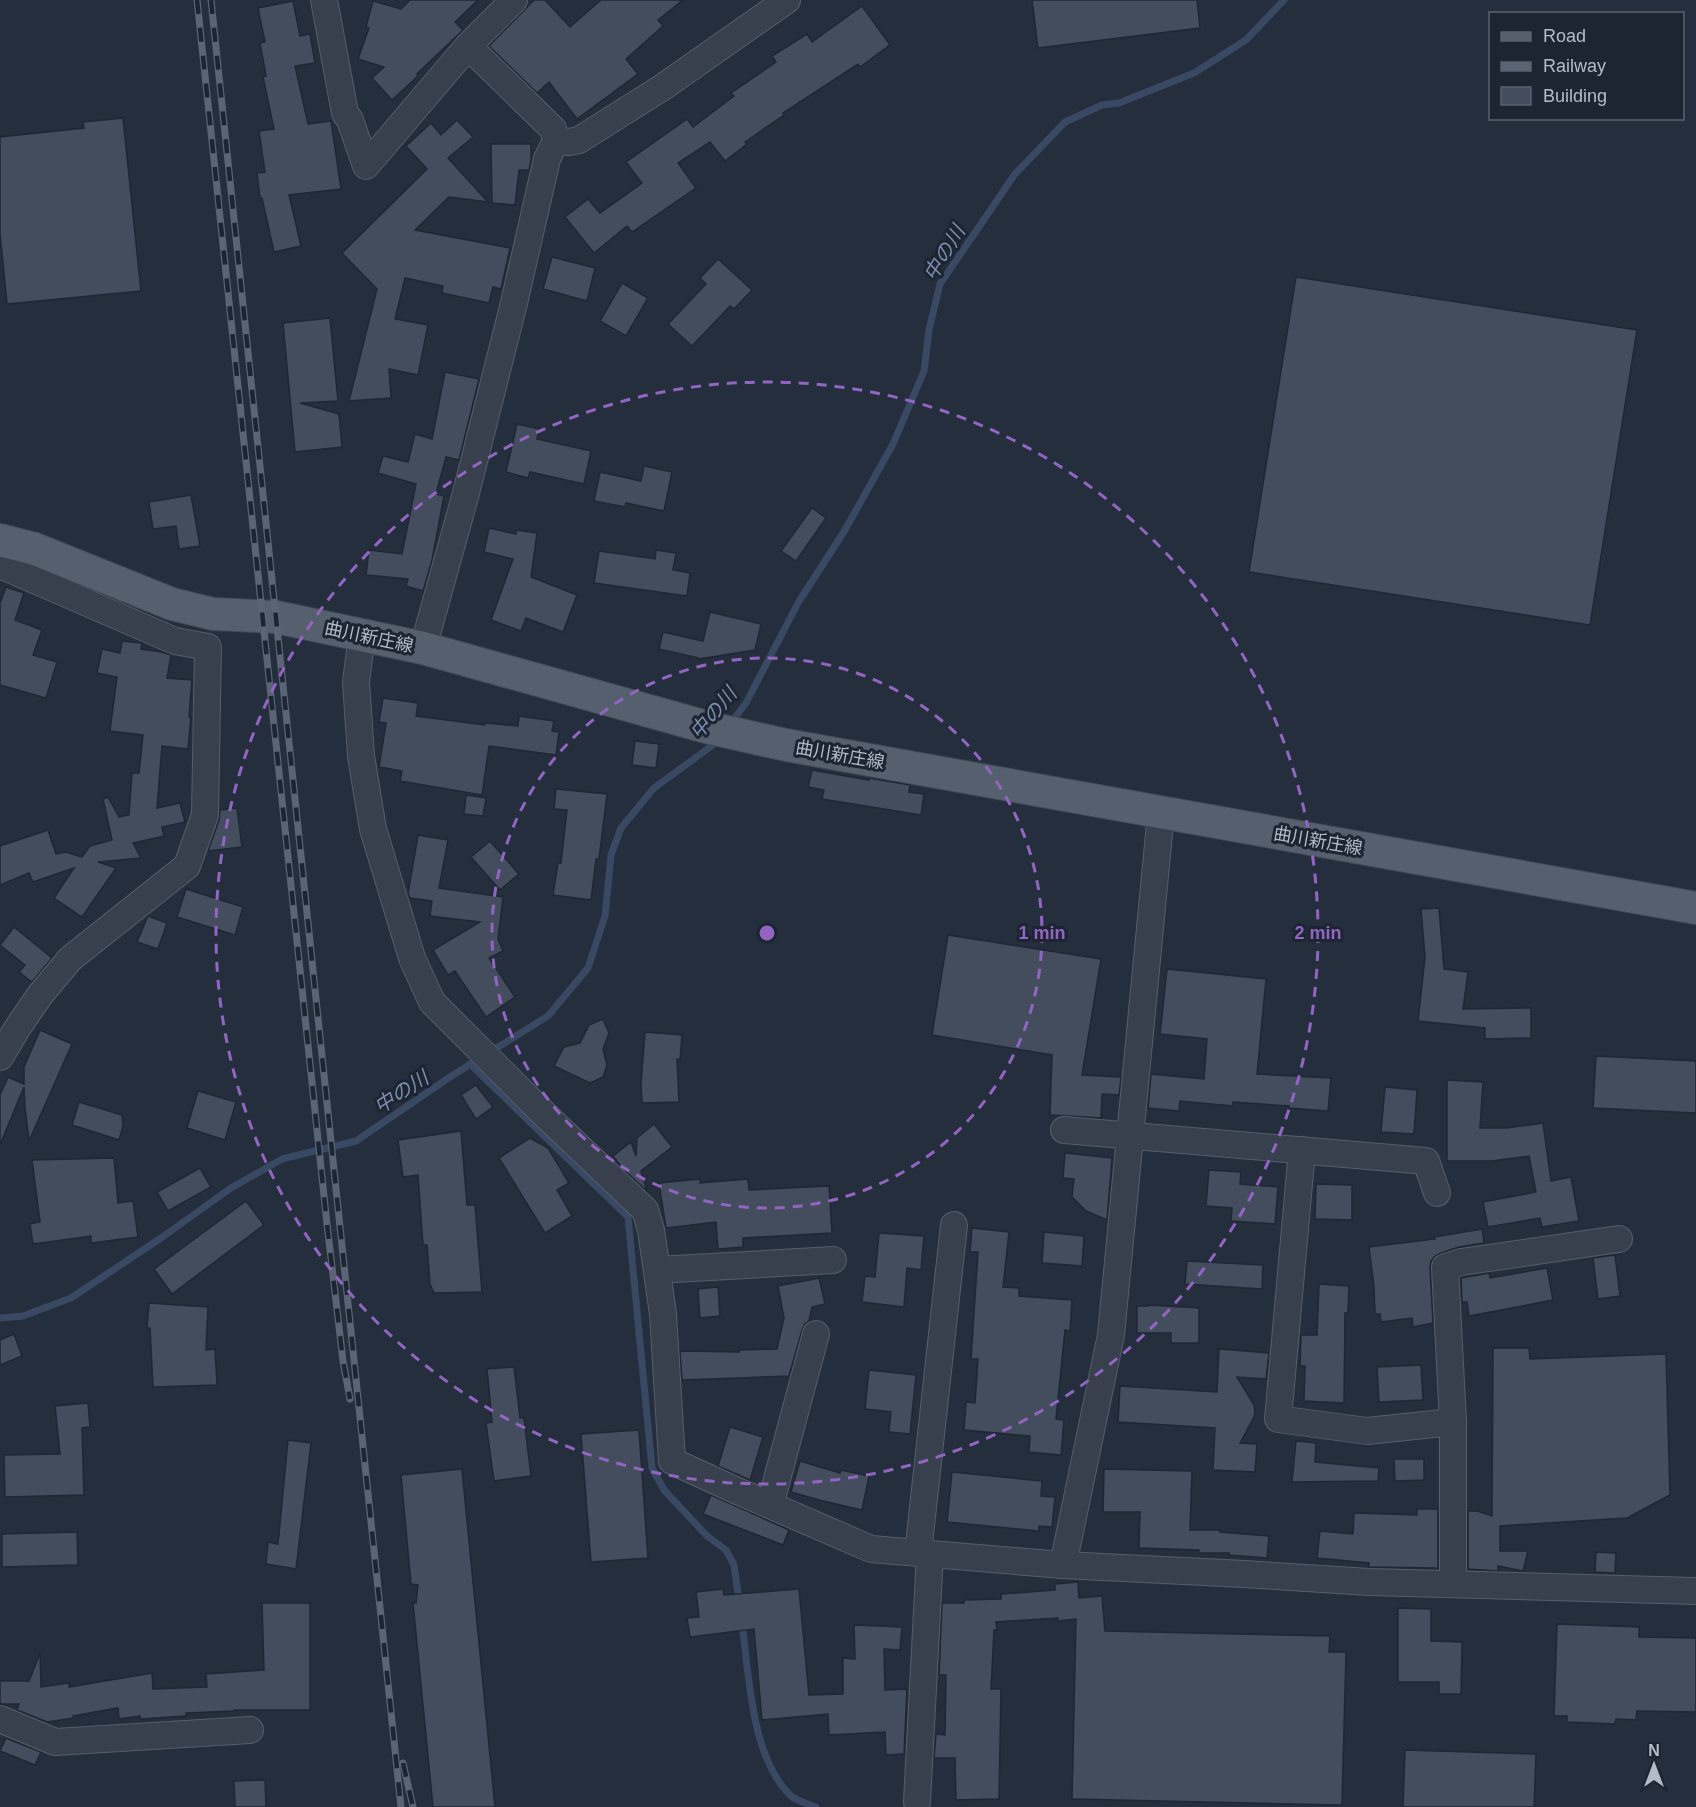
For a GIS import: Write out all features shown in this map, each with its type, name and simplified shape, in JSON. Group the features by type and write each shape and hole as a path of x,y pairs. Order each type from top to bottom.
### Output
{"main road":[{"name":"曲川新庄線","path":"0,540 34,549 172,604 213,614 276,617 423,648 710,728 786,745 1696,908"}],"street":[{"path":"324,0 345,113 350,120 366,166 468,46 514,0"},
{"path":"556,141 579,140 663,87 787,0"},
{"path":"423,648 477,451 548,159 556,141 553,129 468,46"},
{"path":"0,565 176,641 207,647 205,815 187,866 70,959 40,995 0,1057"},
{"path":"362,635 356,682 361,756 373,829 412,958 432,1002 645,1209 651,1230 663,1314 672,1461 871,1549 1063,1565 1369,1582 1696,1592"},
{"path":"1063,1565 1111,1335 1161,813"},
{"path":"1064,1130 1426,1161 1437,1193"},
{"path":"1302,1150 1278,1419 1367,1431 1453,1422"},
{"path":"917,1802 924,1553 954,1225"},
{"path":"1453,1583 1453,1422 1445,1267 1461,1262 1619,1239"},
{"path":"657,1270 833,1260"},
{"path":"770,1505 816,1334"},
{"path":"0,1719 55,1742 250,1730"}],"building":[{"path":"410,0 478,0 455,22 463,30 392,100 372,78 384,67 358,59 369,28 366,27 373,1 401,9"},
{"path":"534,0 545,0 570,27 601,0 683,0 658,20 663,26 626,59 638,74 577,119 549,82 537,93 489,46"},
{"path":"1032,0 1197,0 1200,28 1038,48"},
{"path":"293,1 300,36 310,34 315,63 295,66 308,124 331,121 341,189 289,195 301,246 274,252 262,198 260,198 257,173 265,172 259,131 274,129 263,77 266,76 260,43 265,42 258,8"},
{"path":"862,6 890,45 860,67 858,64 783,113 784,115 745,142 747,144 725,161 710,142 678,163 696,188 632,232 627,226 594,253 565,217 588,199 600,213 642,183 626,162 687,119 693,127 734,96 731,93 776,62 772,56 807,34 812,42"},
{"path":"123,118 141,291 7,304 0,233 0,137 84,128 83,122"},
{"path":"457,120 473,137 448,158 488,202 449,197 415,230 510,248 501,289 493,287 489,303 442,293 443,286 405,278 395,319 428,325 418,375 389,369 391,398 349,401 377,289 342,253 427,169 406,146 431,123 441,135"},
{"path":"491,144 531,144 529,170 519,170 515,205 492,203"},
{"path":"552,257 595,268 587,301 543,289"},
{"path":"718,259 752,290 734,309 730,306 692,346 668,324 706,284 700,278"},
{"path":"1296,277 1637,330 1590,625 1249,572"},
{"path":"622,283 648,298 626,336 600,321"},
{"path":"330,318 338,401 300,403 339,414 342,447 295,452 283,323"},
{"path":"445,372 479,379 459,460 446,457 436,494 444,496 432,560 423,591 406,586 408,579 366,575 369,550 402,554 416,484 378,473 383,456 408,462 415,434 432,439"},
{"path":"517,424 539,429 537,439 591,451 584,484 530,472 528,478 506,472"},
{"path":"644,466 672,472 664,511 626,503 625,507 594,501 600,472 641,481"},
{"path":"191,495 200,546 179,549 176,526 153,529 149,502"},
{"path":"812,508 826,518 796,561 781,551"},
{"path":"489,528 516,534 516,530 537,533 531,577 577,595 563,632 526,618 521,631 491,620 513,559 484,552"},
{"path":"656,550 676,553 673,570 690,573 687,596 594,583 599,551 655,559"},
{"path":"6,587 24,593 15,620 42,630 33,655 57,662 46,698 0,685 0,603"},
{"path":"710,612 761,624 755,650 699,659 659,649 663,632 703,641"},
{"path":"122,641 142,643 141,649 171,655 167,678 192,680 188,749 162,746 157,808 180,803 185,822 162,827 164,836 133,843 141,858 98,862 116,868 82,917 54,898 74,868 33,882 29,873 0,885 0,846 48,830 56,854 65,852 82,857 90,846 112,840 103,799 108,797 119,817 129,815 132,773 139,773 143,735 110,731 117,677 97,673 102,649 120,653"},
{"path":"383,698 418,703 416,716 485,725 485,723 518,726 519,716 554,721 552,731 559,732 556,755 489,746 482,795 400,781 402,771 379,767 386,723 379,722"},
{"path":"635,741 659,744 656,768 632,765"},
{"path":"812,770 910,785 909,792 924,794 921,815 822,799 824,790 808,787"},
{"path":"556,789 607,794 591,900 553,895 558,863 561,863 567,810 554,809"},
{"path":"466,795 486,798 483,816 464,814"},
{"path":"237,808 242,847 208,851 219,820 220,810"},
{"path":"418,835 448,840 439,888 503,897 498,939 503,951 489,958 515,997 486,1017 455,971 448,975 433,950 480,922 430,916 432,901 410,898 408,894"},
{"path":"490,841 519,874 500,890 471,857"},
{"path":"186,889 243,907 235,935 177,917"},
{"path":"1439,908 1444,969 1468,972 1463,1009 1531,1008 1531,1038 1485,1039 1485,1028 1418,1021 1425,957 1421,909"},
{"path":"148,916 167,923 158,949 137,942"},
{"path":"14,927 52,958 32,982 19,972 25,965 0,945"},
{"path":"948,935 1101,959 1082,1075 1121,1077 1119,1095 1102,1094 1101,1118 1050,1115 1052,1055 932,1035"},
{"path":"1167,969 1266,979 1257,1074 1331,1078 1328,1111 1233,1102 1233,1106 1180,1101 1179,1111 1148,1108 1151,1074 1204,1079 1207,1039 1160,1034"},
{"path":"603,1019 609,1033 603,1049 607,1065 603,1077 590,1083 554,1066 564,1047 580,1043 589,1025"},
{"path":"40,1030 72,1044 29,1141 24,1087 0,1145 0,1095 8,1077 24,1084 24,1067"},
{"path":"645,1032 682,1035 680,1060 677,1059 679,1102 642,1103 641,1083"},
{"path":"1596,1056 1696,1061 1696,1113 1593,1108"},
{"path":"1447,1080 1483,1082 1480,1128 1507,1128 1543,1123 1551,1181 1571,1177 1579,1221 1542,1227 1540,1218 1488,1227 1483,1202 1536,1192 1529,1156 1491,1161 1447,1161"},
{"path":"476,1085 493,1107 476,1119 461,1095"},
{"path":"1385,1087 1417,1090 1414,1134 1381,1132"},
{"path":"198,1091 236,1102 225,1140 187,1128"},
{"path":"79,1102 122,1115 123,1126 119,1140 72,1125"},
{"path":"654,1124 672,1147 641,1171 647,1191 623,1169 613,1156 631,1142 636,1156 637,1138"},
{"path":"461,1131 467,1205 475,1205 482,1292 434,1293 430,1284 427,1245 423,1245 418,1175 403,1177 398,1140"},
{"path":"530,1138 548,1148 569,1183 557,1190 572,1216 545,1233 499,1158"},
{"path":"1065,1153 1112,1158 1107,1220 1086,1211 1072,1197 1074,1179 1063,1178"},
{"path":"114,1158 118,1203 133,1201 138,1237 91,1243 91,1236 33,1244 30,1224 40,1222 32,1160"},
{"path":"200,1168 211,1187 168,1211 157,1192"},
{"path":"1209,1170 1241,1172 1240,1184 1278,1187 1275,1224 1231,1221 1232,1208 1206,1206"},
{"path":"700,1179 700,1183 748,1179 749,1190 829,1186 832,1233 743,1238 743,1247 718,1249 716,1222 666,1228 659,1183"},
{"path":"1316,1184 1352,1185 1352,1220 1315,1219"},
{"path":"246,1201 264,1225 172,1294 154,1269"},
{"path":"972,1228 1009,1232 1003,1287 1019,1288 1019,1296 1072,1300 1070,1331 1065,1330 1056,1419 1064,1420 1061,1455 1029,1452 1030,1436 964,1430 966,1402 975,1403 978,1359 971,1359 978,1252 970,1252"},
{"path":"1482,1229 1484,1243 1441,1253 1431,1261 1433,1323 1413,1327 1412,1318 1381,1322 1380,1314 1375,1314 1369,1247 1435,1239 1434,1237"},
{"path":"1044,1232 1084,1236 1082,1266 1042,1263"},
{"path":"879,1233 924,1236 921,1270 907,1268 904,1307 862,1302 865,1276 875,1277"},
{"path":"1615,1255 1620,1296 1598,1299 1593,1258"},
{"path":"1187,1261 1263,1265 1262,1289 1185,1284"},
{"path":"1547,1268 1553,1300 1469,1316 1467,1302 1462,1302 1461,1278 1489,1273 1490,1278"},
{"path":"819,1278 825,1304 812,1307 809,1321 802,1330 789,1376 682,1380 680,1352 682,1351 739,1352 739,1350 777,1349 784,1318 778,1286"},
{"path":"1319,1284 1349,1286 1348,1313 1345,1313 1344,1403 1304,1401 1305,1366 1300,1366 1301,1335 1317,1335"},
{"path":"718,1287 720,1316 700,1318 698,1289"},
{"path":"149,1303 208,1307 206,1350 215,1349 217,1385 153,1387 150,1328 147,1328"},
{"path":"1137,1306 1199,1308 1199,1343 1171,1343 1171,1333 1137,1333"},
{"path":"14,1334 22,1356 0,1365 0,1340"},
{"path":"1219,1348 1269,1353 1266,1379 1237,1377 1254,1405 1254,1417 1240,1443 1257,1444 1255,1472 1213,1470 1215,1428 1118,1422 1120,1386 1217,1392"},
{"path":"1493,1348 1529,1348 1530,1359 1666,1354 1670,1495 1627,1518 1500,1526 1500,1551 1528,1551 1523,1571 1498,1566 1498,1571 1468,1569 1468,1511 1477,1511 1492,1516"},
{"path":"1421,1365 1423,1400 1379,1402 1377,1367"},
{"path":"514,1367 520,1418 524,1418 531,1476 494,1481 486,1423 492,1422 487,1369"},
{"path":"869,1370 916,1375 910,1434 889,1432 891,1412 865,1409"},
{"path":"88,1403 90,1427 82,1428 84,1495 5,1497 4,1455 60,1454 55,1406"},
{"path":"730,1427 763,1437 750,1480 718,1466"},
{"path":"639,1430 648,1558 591,1562 581,1434"},
{"path":"288,1440 311,1443 296,1569 266,1564 268,1542 278,1544"},
{"path":"1296,1441 1316,1443 1315,1462 1379,1468 1378,1481 1292,1482"},
{"path":"1394,1459 1424,1459 1424,1480 1395,1481"},
{"path":"800,1461 840,1473 841,1470 869,1476 862,1510 791,1492"},
{"path":"462,1469 495,1807 433,1807 413,1603 416,1603 418,1585 411,1584 401,1475"},
{"path":"1104,1469 1192,1471 1190,1530 1220,1530 1220,1532 1269,1536 1267,1558 1229,1555 1229,1553 1199,1553 1199,1550 1139,1548 1140,1512 1103,1512"},
{"path":"952,1472 1042,1481 1041,1496 1055,1497 1052,1527 1039,1526 1039,1531 947,1522"},
{"path":"711,1495 789,1530 783,1545 703,1514"},
{"path":"1417,1509 1438,1509 1438,1568 1369,1567 1369,1563 1317,1558 1320,1531 1353,1534 1354,1513 1417,1515"},
{"path":"77,1532 78,1565 2,1567 2,1534"},
{"path":"1596,1552 1616,1553 1615,1573 1595,1572"},
{"path":"1078,1582 1079,1598 1102,1596 1105,1631 1330,1636 1329,1652 1346,1652 1342,1805 1072,1799 1076,1619 1058,1621 1058,1618 996,1622 991,1689 1001,1689 999,1799 956,1800 955,1758 934,1758 936,1734 945,1735 946,1675 939,1675 942,1603 1001,1599 1001,1594 1055,1590 1055,1584"},
{"path":"723,1589 724,1595 799,1589 809,1695 843,1694 843,1658 855,1659 854,1625 902,1627 900,1650 884,1649 885,1690 907,1689 904,1754 886,1755 885,1732 829,1735 828,1714 762,1720 754,1629 690,1637 687,1618 699,1617 696,1592"},
{"path":"262,1603 310,1603 310,1710 234,1710 186,1713 186,1716 141,1719 140,1716 119,1719 118,1708 47,1722 17,1710 19,1704 0,1704 0,1681 29,1681 40,1653 41,1687 69,1683 69,1687 152,1673 153,1689 207,1687 206,1674 264,1670"},
{"path":"1398,1608 1431,1609 1431,1641 1462,1642 1461,1694 1439,1694 1439,1682 1398,1682"},
{"path":"1557,1624 1639,1627 1639,1637 1696,1638 1696,1712 1637,1711 1636,1720 1616,1719 1615,1724 1567,1722 1567,1716 1554,1716"},
{"path":"6,1738 41,1752 35,1765 0,1751"},
{"path":"1405,1750 1536,1754 1534,1807 1403,1807"},
{"path":"265,1780 266,1807 235,1807 234,1781"}],"waterway":[{"name":"中の川","path":"731,723 746,703 798,603 845,530 893,444 924,371 929,330 940,284 1015,174 1065,122 1102,105 1119,103 1194,73 1246,40 1284,0"},
{"name":"中の川","path":"490,1052 548,1016 588,968 605,916 611,855 621,828 654,788 713,745 718,738"},
{"name":"中の川","path":"0,1318 23,1316 71,1298 231,1188 282,1159 356,1141 480,1058"},
{"path":"470,1064 628,1217 652,1468 664,1490 707,1536 726,1550 734,1565 739,1600"},
{"path":"742,1623 754,1715 767,1760 778,1780 791,1796 816,1807"}],"railway":[{"path":"197,0 327,1224 343,1361 350,1399"},
{"path":"211,0 401,1807"},
{"path":"403,1763 413,1807"}]}
